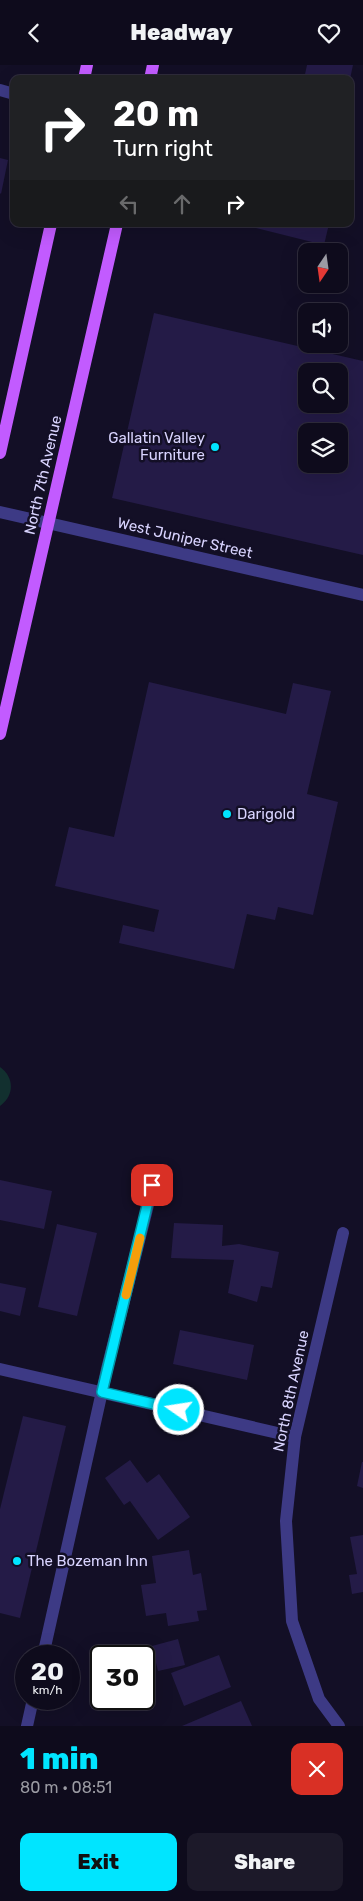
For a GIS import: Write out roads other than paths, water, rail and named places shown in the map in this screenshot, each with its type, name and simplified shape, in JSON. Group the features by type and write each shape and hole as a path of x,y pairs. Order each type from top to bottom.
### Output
{"main road":[{"path":"0,453 50,227"},
{"name":"North 7th Avenue","path":"0,734 115,227"}],"street":[{"name":"West Juniper Street","path":"0,512 363,595"},
{"path":"45,1645 102,1392 152,1185"},
{"name":"North 8th Avenue","path":"334,1724 319,1699 292,1621 286,1521 295,1437 343,1233"},
{"path":"0,1369 295,1437"},
{"path":"27,1726 31,1710"}],"place":[{"name":"Gallatin Valley Furniture","path":"215,447"},
{"name":"Darigold","path":"227,814"},
{"name":"The Bozeman Inn","path":"17,1561"}]}
